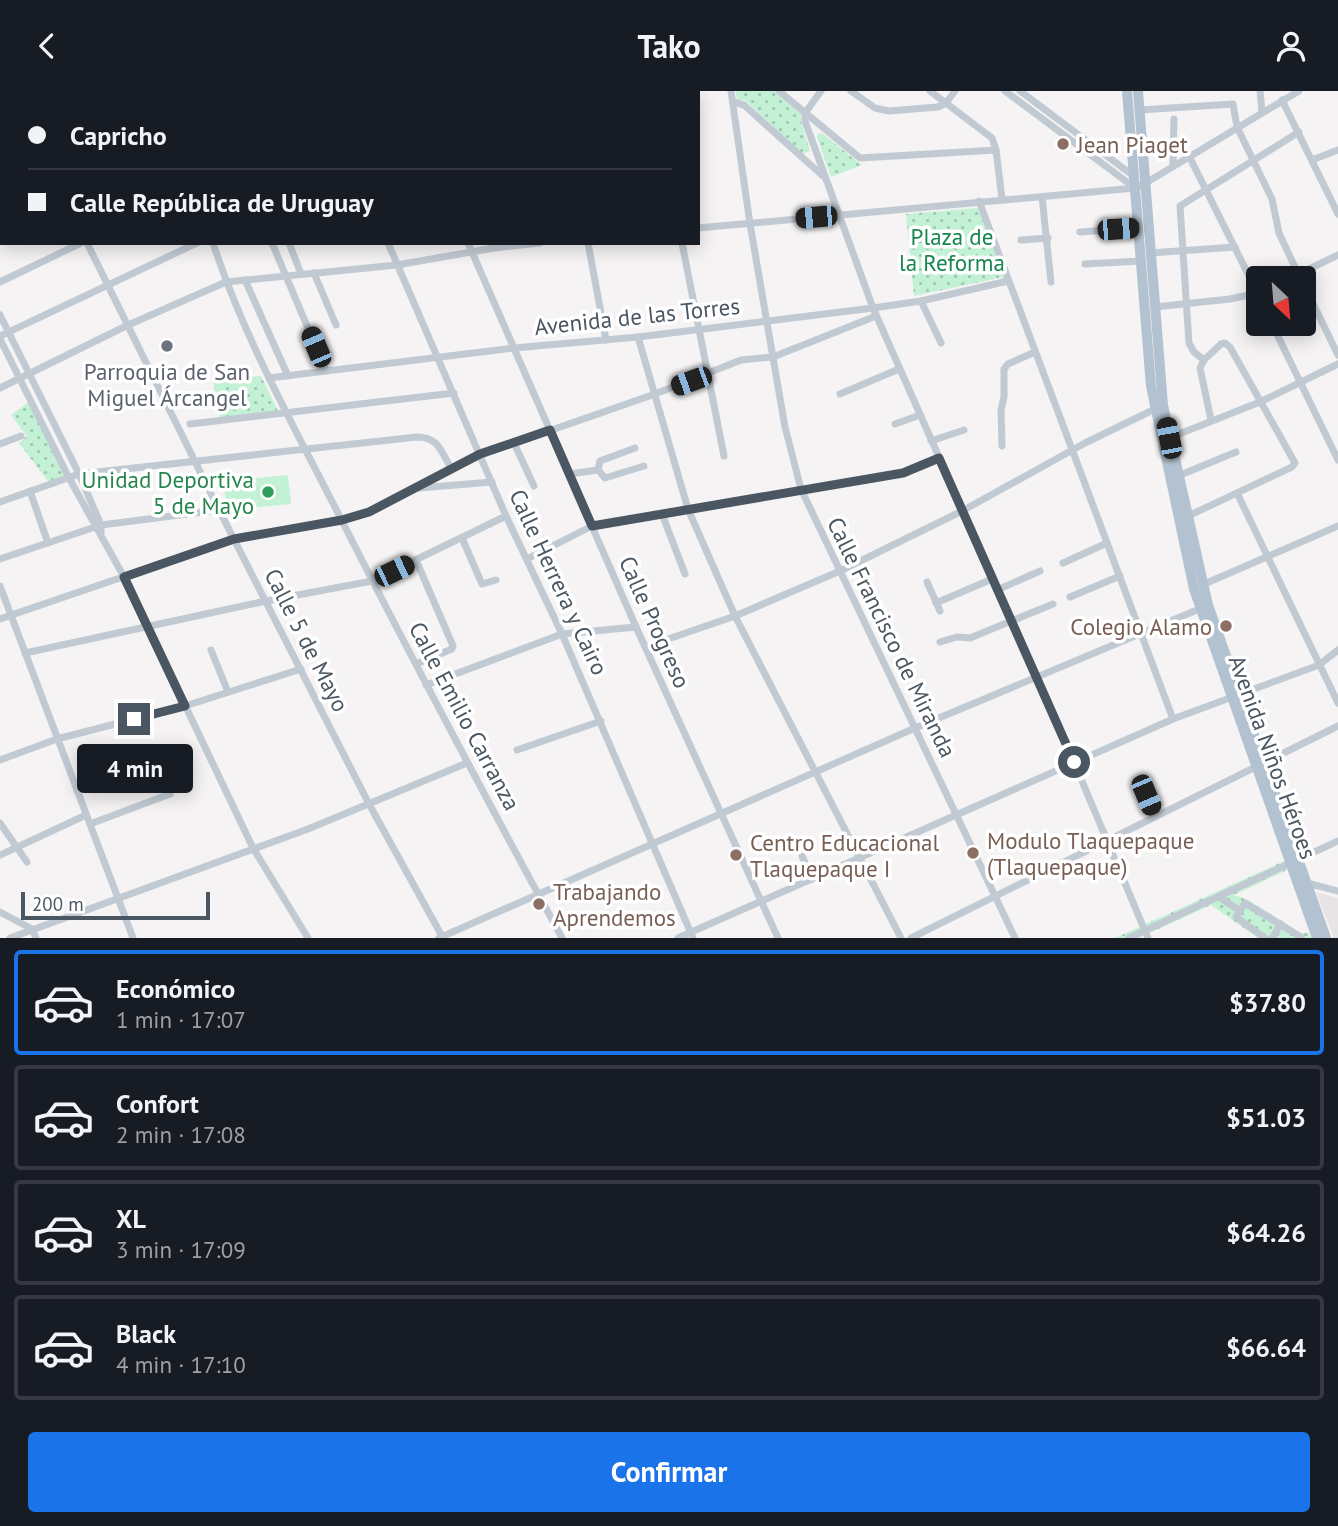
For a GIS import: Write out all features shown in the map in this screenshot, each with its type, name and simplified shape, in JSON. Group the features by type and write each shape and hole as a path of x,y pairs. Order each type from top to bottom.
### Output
{"main road":[{"name":"Avenida Niños Héroes","path":"1128,91 1134,176 1140,186 1150,253 1159,407 1203,607 1295,862 1317,938"},
{"name":"Avenida Niños Héroes","path":"1138,91 1138,228 1151,386 1169,438 1178,476 1202,585 1203,607"},
{"name":"Avenida Niños Héroes","path":"1295,862 1307,883 1326,938"}],"street":[{"path":"448,91 454,91"},
{"name":"Calle Francisco de Miranda","path":"731,91 750,224 785,427 801,489 1015,938"},
{"path":"779,91 860,158 996,150"},
{"path":"821,91 805,113 804,121 874,312 1074,762 1147,934"},
{"path":"851,91 875,108 886,111 931,109 946,103 955,91"},
{"path":"930,91 986,132 996,150 1002,199"},
{"path":"1005,91 1140,186"},
{"path":"1020,91 1029,95 1134,176"},
{"path":"1260,91 1262,112"},
{"path":"700,228 1140,186 1299,91"},
{"path":"1024,106 1029,95"},
{"path":"1282,100 1338,214"},
{"path":"733,102 744,105 823,176"},
{"path":"1140,110 1230,103 1235,107 1237,127 1272,199 1278,230 1294,266"},
{"path":"1173,165 1174,119"},
{"path":"1204,360 1190,346 1180,206 1299,132"},
{"path":"1312,160 1338,150"},
{"path":"1189,156 1246,269"},
{"path":"1042,197 1051,282"},
{"path":"979,201 1173,719"},
{"path":"1080,232 1138,228"},
{"path":"1021,240 1048,238"},
{"path":"0,282 77,245"},
{"name":"Calle 5 de Mayo","path":"88,245 195,463 369,804 441,938"},
{"path":"3,336 193,245"},
{"name":"Calle Emilio Carranza","path":"213,245 269,379 426,685 562,938"},
{"path":"273,245 326,371"},
{"path":"290,245 302,274"},
{"name":"Calle Herrera y Cairo","path":"388,245 506,516 601,722 692,935"},
{"path":"0,389 128,325 226,282 397,265 470,247 505,245"},
{"path":"588,245 606,341"},
{"path":"682,245 724,456"},
{"name":"Calle Progreso","path":"470,247 636,627 778,938"},
{"path":"1150,253 1235,247"},
{"path":"1316,267 1338,255"},
{"path":"1085,264 1140,261"},
{"path":"314,273 336,325"},
{"path":"245,280 288,376"},
{"name":"Avenida de las Torres","path":"269,379 514,348 606,341 767,321 874,312 1009,281"},
{"path":"1155,307 1246,296"},
{"path":"921,301 941,343"},
{"path":"1316,310 1338,355"},
{"path":"0,619 234,539 342,520 369,512 480,454 709,375 741,360 773,357 874,312"},
{"path":"0,315 3,336 19,379 69,478 124,577 253,848 308,938"},
{"path":"3,336 28,375 79,474 99,528"},
{"path":"1278,336 1338,460"},
{"path":"638,337 688,509 735,616 901,938"},
{"path":"1186,517 1292,467 1295,463 1228,345 1221,344 1204,360 1200,368 1211,420"},
{"path":"1002,446 1003,369 1035,352"},
{"path":"1169,438 1260,401 1338,364"},
{"path":"840,394 899,369"},
{"path":"190,424 454,393"},
{"path":"645,647 735,616 840,571 962,511 1085,443 1159,407"},
{"path":"895,424 920,415"},
{"path":"931,442 964,430"},
{"path":"0,444 21,436"},
{"path":"0,502 79,474 428,437 435,440 451,468"},
{"path":"514,443 534,486"},
{"path":"635,449 601,460 598,470 604,478 644,466"},
{"path":"1178,476 1236,451"},
{"path":"625,454 631,471"},
{"path":"527,559 592,526 903,473 939,458"},
{"path":"569,474 598,470"},
{"path":"413,488 492,482"},
{"path":"30,491 48,543"},
{"path":"1237,493 1338,703"},
{"path":"0,559 99,528 219,510"},
{"path":"663,514 685,574"},
{"path":"25,653 372,581 506,516"},
{"path":"1202,585 1338,526"},
{"path":"462,538 482,584 496,579"},
{"path":"1063,563 1107,543"},
{"path":"416,560 453,647 416,664"},
{"path":"997,590 1040,571"},
{"path":"1070,597 1120,576"},
{"path":"928,582 938,607 992,579"},
{"path":"0,586 133,938"},
{"path":"940,642 957,637 970,638 1053,604"},
{"path":"441,938 719,813 1203,607"},
{"path":"426,685 562,634 636,627"},
{"path":"211,650 228,692"},
{"path":"678,938 692,935 761,901 1173,719 1319,665 1338,650"},
{"path":"0,760 57,739 185,706 301,670"},
{"path":"517,750 601,722"},
{"path":"911,938 1338,726"},
{"path":"77,790 157,757"},
{"path":"10,938 369,804 467,763"},
{"path":"90,824 170,794"},
{"path":"1146,795 1156,817"},
{"path":"0,855 86,815"},
{"path":"0,823 27,862"},
{"path":"1129,938 1147,934 1338,841"},
{"path":"802,856 812,879"},
{"path":"1307,883 1338,891"},
{"path":"1219,897 1240,911"},
{"path":"1265,938 1236,917 1245,903 1301,937"},
{"path":"0,912 32,929 36,938"},
{"path":"1272,938 1281,924"}],"shaded area":[{"path":"1316,892 1338,898 1338,938 1334,938"}],"green space":[{"path":"736,91 774,91 801,114 810,151 802,154 745,100 737,100"},
{"path":"819,133 862,165 831,177 817,137"},
{"name":"Plaza de la Reforma","path":"978,208 1004,277 914,296 906,214"},
{"path":"261,376 279,413 220,420 213,380"},
{"path":"30,401 67,478 50,484 19,443 27,436 11,415"},
{"path":"288,475 291,504 227,510 223,481"},
{"path":"1284,861 1287,870 1234,895 1248,900 1302,934 1308,932 1311,938 1258,938 1211,905 1139,938 1115,938"}],"place":[{"name":"Jean Piaget","path":"1063,144"},
{"name":"Parroquia de San Miguel Árcangel","path":"167,346"},
{"name":"Unidad Deportiva 5 de Mayo","path":"268,492"},
{"name":"Colegio Alamo","path":"1226,626"},
{"name":"Modulo Tlaquepaque (Tlaquepaque)","path":"973,853"},
{"name":"Centro Educacional Tlaquepaque I","path":"736,855"},
{"name":"Trabajando Aprendemos","path":"539,904"}],"route":[{"path":"134,719 185,706 124,577 234,539 342,520 369,512 480,454 550,430 592,526 903,473 939,458 1074,762"}]}
